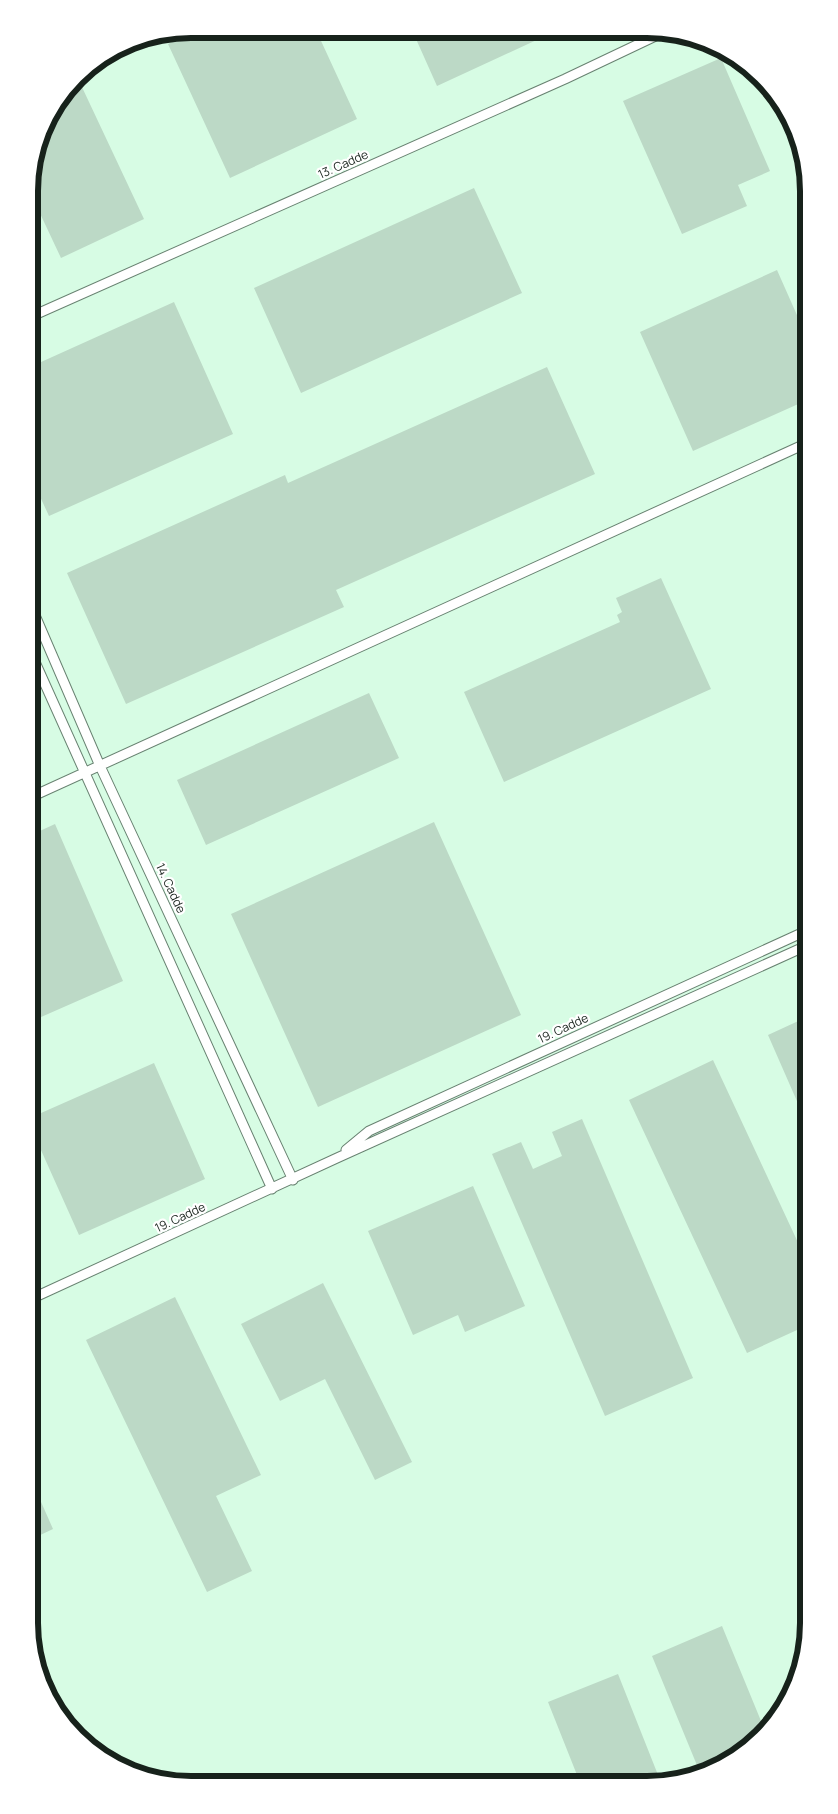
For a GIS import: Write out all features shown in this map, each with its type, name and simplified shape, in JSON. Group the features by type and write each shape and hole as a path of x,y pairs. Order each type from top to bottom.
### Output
{"lane":[{"name":"13. Cadde","path":"38,313 556,83 652,37"},
{"path":"38,794 800,446"},
{"name":"14. Cadde","path":"38,622 100,766 293,1180"},
{"path":"38,668 272,1189"},
{"name":"19. Cadde","path":"337,1158 369,1131 800,934"},
{"name":"19. Cadde","path":"37,1296 800,949"}],"shaded area":[{"path":"648,37 678,40 715,53 733,63 756,82 780,114 789,132 795,151 799,170 800,190 800,1634 795,1663 789,1682 775,1709 763,1725 749,1739 724,1756 706,1765 687,1771 668,1775 648,1776 190,1776 160,1774 123,1761 89,1739 63,1709 49,1682 43,1663 37,1624 38,180 40,160 49,132 63,105 89,75 105,63 132,49 160,40 180,38"}],"building":[{"path":"415,37 543,37 437,86"},
{"path":"181,38 320,38 357,119 230,178 168,44"},
{"path":"721,58 770,171 738,185 747,206 682,234 623,101"},
{"path":"81,85 144,219 61,258 38,209 38,180 40,160 49,132 63,105 77,87"},
{"path":"474,188 522,293 301,393 254,288"},
{"path":"777,270 800,322 800,403 693,451 640,332"},
{"path":"174,302 233,434 49,516 38,492 38,363"},
{"path":"547,367 595,474 336,590 344,607 126,704 67,573 285,475 288,483"},
{"path":"661,578 711,689 504,782 464,692 620,622 617,615 622,612 616,598"},
{"path":"369,693 399,758 206,845 177,780"},
{"path":"434,822 521,1015 318,1107 231,914"},
{"path":"55,824 123,981 37,1019 38,832"},
{"path":"800,1020 800,1108 768,1035"},
{"path":"713,1060 800,1247 800,1329 747,1353 629,1100"},
{"path":"154,1063 205,1179 79,1235 37,1142 37,1115"},
{"path":"582,1119 693,1378 605,1416 492,1154 521,1142 533,1169 562,1156 552,1132"},
{"path":"473,1186 525,1306 465,1332 458,1315 413,1335 368,1231"},
{"path":"323,1283 412,1462 375,1480 325,1379 280,1401 241,1324"},
{"path":"175,1297 261,1475 216,1496 252,1571 207,1592 86,1340"},
{"path":"37,1493 53,1529 37,1537"},
{"path":"722,1626 763,1725 741,1745 724,1756 698,1768 652,1656"},
{"path":"618,1674 658,1775 577,1776 548,1702"}]}
